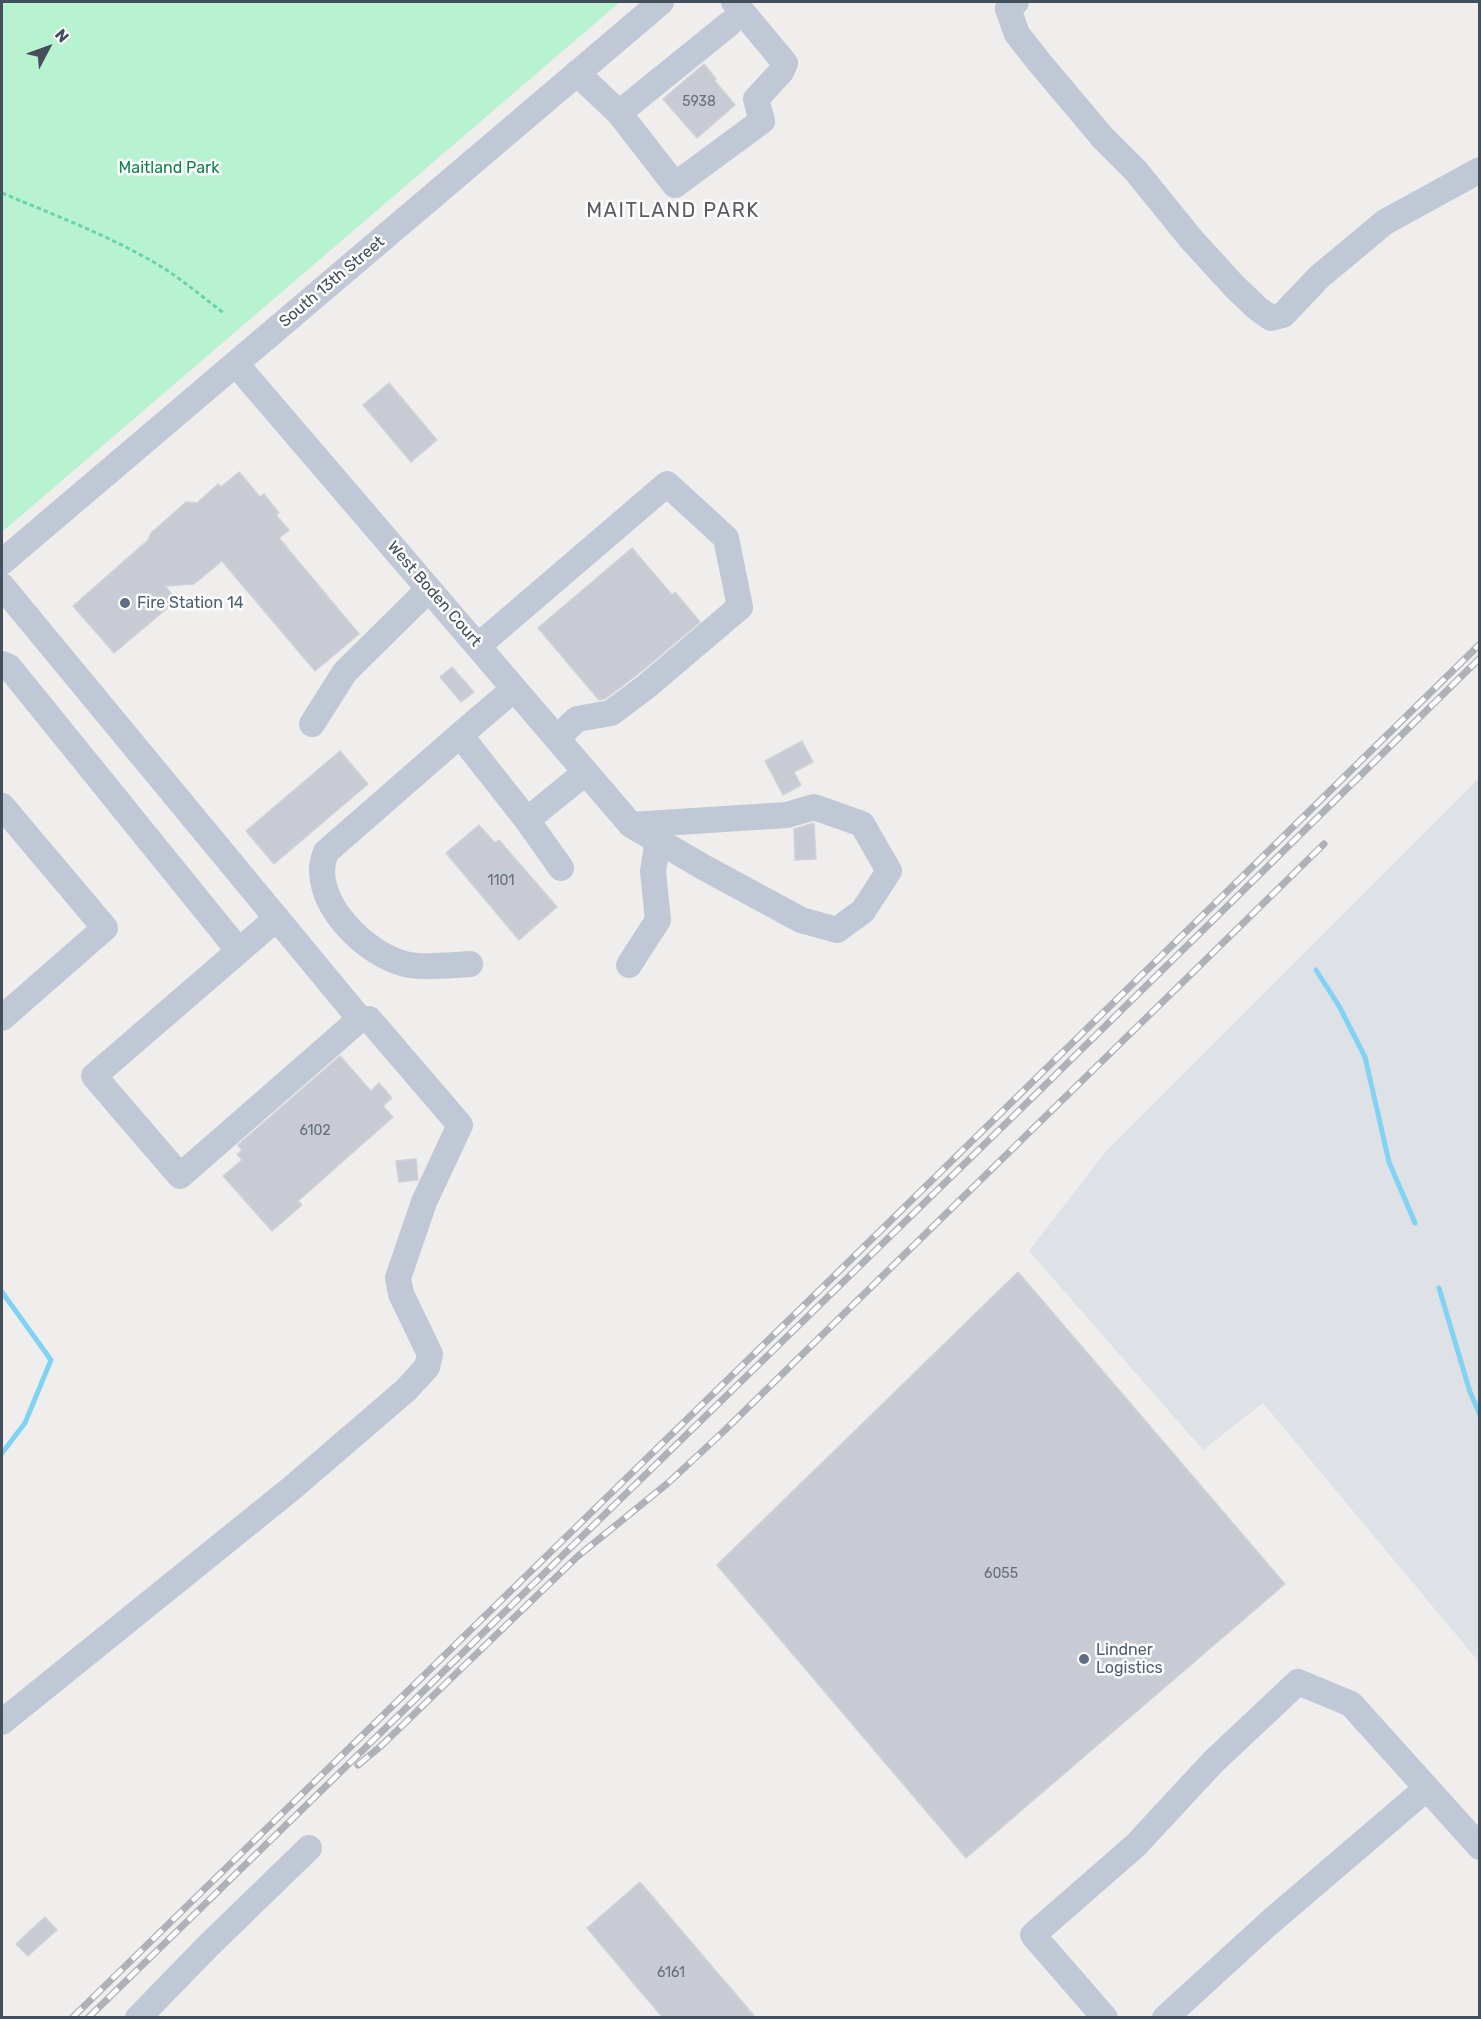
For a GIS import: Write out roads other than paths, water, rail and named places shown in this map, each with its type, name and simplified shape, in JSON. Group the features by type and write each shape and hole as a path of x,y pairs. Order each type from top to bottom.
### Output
{"street":[{"name":"South 13th Street","path":"2,562 661,2"},
{"path":"1016,2 1008,9 1017,34 1038,62 1103,138 1136,171 1191,239 1235,287 1271,318 1283,315 1319,277 1385,222 1479,170"},
{"path":"577,73 619,113 675,185 762,121 756,99 781,72 785,63 731,13 619,113"},
{"name":"West Boden Court","path":"236,364 631,825"},
{"path":"478,646 667,484 726,538 740,606 647,686 610,713 577,719 557,738"},
{"path":"2,586 360,1019"},
{"path":"312,724 345,672 429,589"},
{"path":"2,664 9,667 239,951"},
{"path":"470,964 408,965 363,943 341,920 330,903 324,883 322,861 326,852 514,689"},
{"path":"460,735 527,820 561,868"},
{"path":"527,820 586,772"},
{"path":"2,806 105,928 2,1018"},
{"path":"814,807 862,824 888,871 863,911 837,930 801,920 631,825 787,815 814,807"},
{"path":"629,965 658,920 653,871 658,840"},
{"path":"2,1722 292,1488 406,1390 427,1367 430,1354 401,1294 398,1278 424,1202 460,1125 369,1019 360,1019 180,1176 94,1076 277,918"},
{"path":"1105,2018 1033,1935 1136,1845 1213,1762 1298,1682 1351,1704 1479,1846"},
{"path":"1165,2018 1269,1923 1427,1788"},
{"path":"138,2018 309,1848"}],"waterway":[{"path":"1316,970 1339,1006 1365,1057 1389,1162 1415,1223"},
{"path":"1439,1288 1470,1392 1480,1415"},
{"path":"2,1292 51,1360 25,1423 2,1453"}],"railway":[{"path":"72,2018 1480,644"},
{"path":"88,2018 1480,658"},
{"path":"358,1765 381,1746 578,1556 668,1483 723,1432 1324,844"}],"place":[{"name":"Fire Station 14","path":"125,603"},
{"name":"Lindner Logistics","path":"1084,1659"}],"district":[{"name":"MAITLAND PARK","path":"673,211"}],"park label":[{"name":"Maitland Park","path":"169,168"}]}
